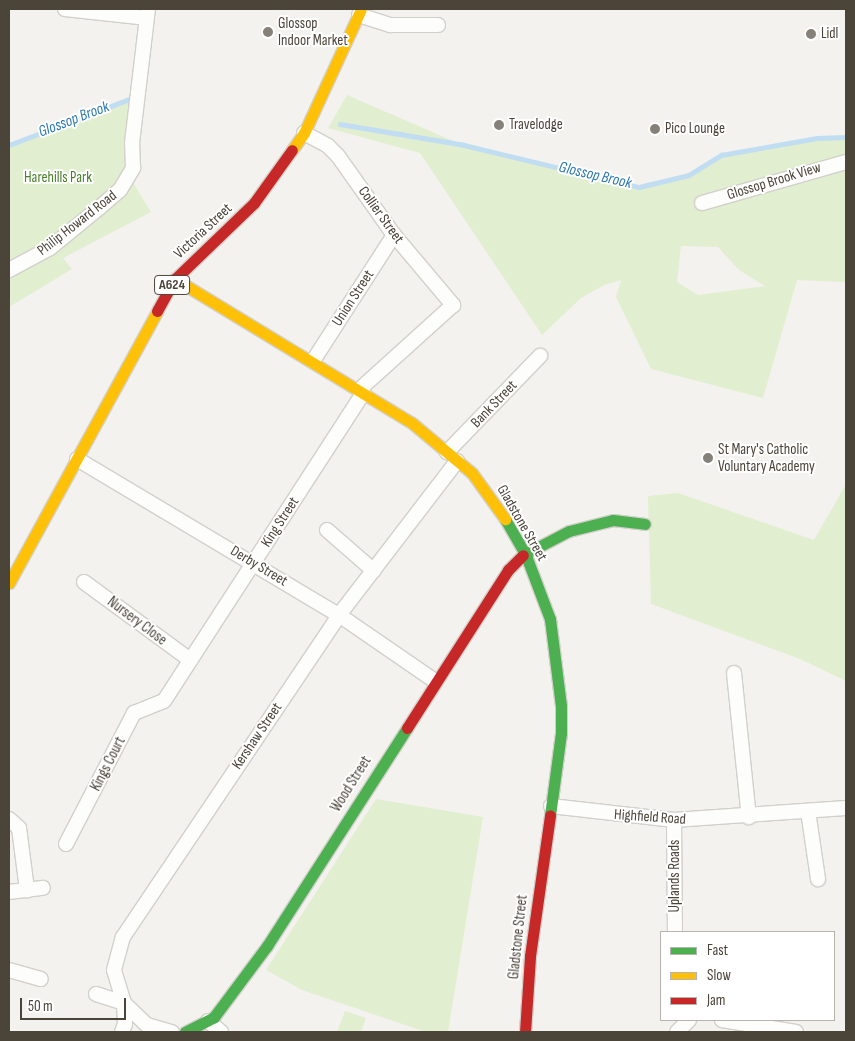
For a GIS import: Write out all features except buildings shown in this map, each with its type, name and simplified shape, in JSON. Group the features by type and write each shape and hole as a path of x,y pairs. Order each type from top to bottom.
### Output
{"street":[{"path":"65,9 147,13"},
{"path":"360,12 390,25 438,25"},
{"name":"Victoria Street","path":"9,582 176,279 254,203 304,133 360,12"},
{"name":"Philip Howard Road","path":"9,270 50,248 120,190 133,168 132,144 147,13"},
{"name":"Collier Street","path":"304,133 328,146 338,156 394,235 453,305"},
{"name":"Glossop Brook View","path":"702,203 846,162"},
{"name":"Union Street","path":"312,361 394,235"},
{"name":"Gladstone Street","path":"176,279 412,423 452,456 486,488 525,553 550,620 560,680 561,733 530,956 525,1032"},
{"name":"King Street","path":"164,702 254,563 361,391 453,305"},
{"name":"Bank Street","path":"452,456 540,356"},
{"name":"Kershaw Street","path":"122,1032 124,1004 114,970 122,937 338,615 374,571 452,456"},
{"name":"Derby Street","path":"77,459 254,563 338,615 435,681"},
{"name":"Wood Street","path":"204,1024 266,946 508,570 525,553 569,530 603,521 645,524"},
{"path":"326,530 374,571"},
{"name":"Nursery Close","path":"84,582 190,660"},
{"path":"734,672 749,817"},
{"name":"Kings Court","path":"66,844 134,713 164,702"},
{"name":"Highfield Road","path":"551,806 674,820 749,817 846,808"},
{"path":"808,811 818,879"},
{"path":"9,819 19,828 27,890"},
{"name":"Uplands Roads","path":"674,820 675,931"},
{"path":"9,892 43,888"},
{"path":"9,970 41,979"},
{"path":"96,994 124,1004 147,1025 172,1032"},
{"path":"677,1032 688,1021"},
{"path":"726,1021 755,1029 796,1032"},
{"path":"185,1032 204,1024 221,1032"}],"green space":[{"name":"Harehills Park","path":"139,95 133,168 120,190 9,270 9,145"},
{"path":"347,95 460,144 597,179 639,187 689,175 721,155 817,138 846,137 846,282 797,280 763,398 651,369 616,297 621,280 604,285 581,298 542,335 420,153 328,128","holes":["681,246 718,247 739,270 765,286 698,295 677,282"]},
{"path":"132,181 151,212 63,258 72,269 9,307 9,277 56,252 123,197"},
{"path":"846,484 846,681 800,659 651,604 648,496 678,493 814,540"},
{"path":"376,799 483,817 448,1032 426,1032 302,990 266,970"},
{"path":"345,1011 366,1018 361,1032 337,1032"}],"waterway":[{"name":"Glossop Brook","path":"9,145 135,97"},
{"name":"Glossop Brook","path":"340,124 460,144 639,187 689,175 721,155 817,138 846,137"}],"traffic: fast":[{"path":"505,519 525,553 550,619 561,706 561,733 550,815"},
{"path":"523,555 569,531 613,520 645,524"},
{"path":"185,1032 214,1017 267,946 407,728"}],"traffic: slow":[{"path":"292,150 304,133 361,9"},
{"path":"175,279 412,423 472,473 505,519"},
{"path":"9,583 157,311"}],"traffic: jam":[{"path":"157,311 175,279 254,203 292,150"},
{"path":"407,728 508,570 523,555"},
{"path":"525,1032 530,956 550,815"}],"place":[{"name":"Glossop Indoor Market","path":"268,32"},
{"name":"Lidl","path":"811,34"},
{"name":"Travelodge","path":"499,125"},
{"name":"Pico Lounge","path":"655,129"},
{"name":"St Mary's Catholic Voluntary Academy","path":"708,458"}]}
